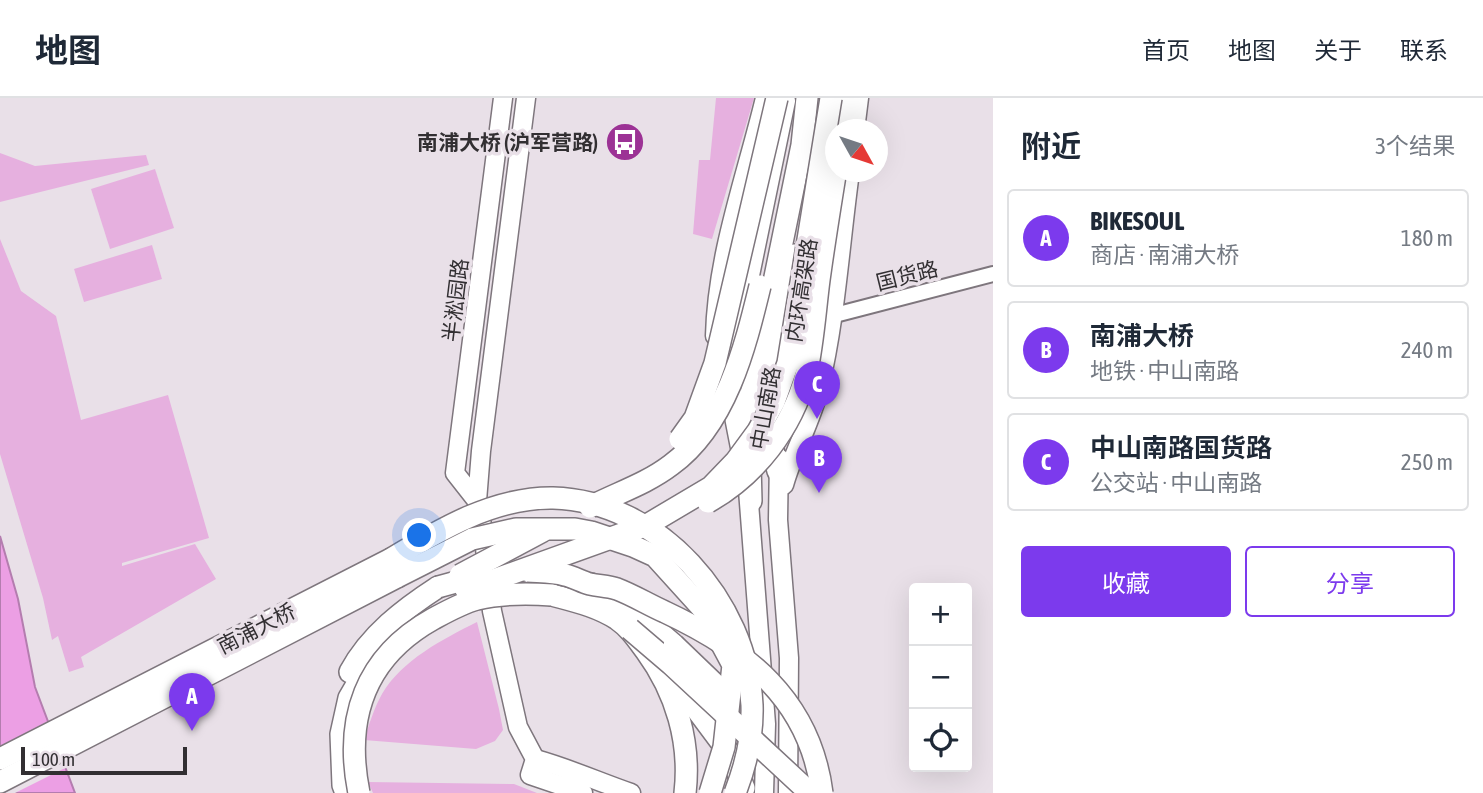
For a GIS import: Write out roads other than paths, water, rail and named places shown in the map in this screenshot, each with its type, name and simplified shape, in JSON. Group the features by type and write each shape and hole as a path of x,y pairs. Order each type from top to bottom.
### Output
{"highway":[{"path":"333,793 327,753 331,721 341,690 354,664 376,637 405,608 438,587 608,498 654,467 695,418 704,399 729,306 777,98"},
{"name":"内环高架路","path":"608,498 644,483 673,464 697,441 709,425 730,381 744,345 760,286 798,98"},
{"path":"778,471 771,446 763,375 807,98"},
{"path":"751,501 749,426 763,375 822,98"},
{"name":"内环高架路","path":"346,793 341,734 349,698 374,657 408,624 466,590 647,525 711,486 736,461 758,431 774,402 788,363 831,98"},
{"path":"844,119 847,98"},
{"path":"647,525 688,513 721,495 755,467 776,442 794,408 806,375 833,182"},
{"name":"南浦大桥","path":"0,759 391,559 440,529 508,503 551,498 593,502 638,523 668,542 701,575 724,608 738,639 752,704 745,766 735,793"},
{"name":"南浦大桥","path":"0,782 472,539 516,529 575,529 633,545 655,556 704,609 733,665 724,747 710,793"},
{"path":"438,587 472,577 526,571 564,575 616,589 696,626 755,667 796,714 808,738 819,771 821,793"},
{"path":"590,584 637,614 664,637 830,793"},
{"path":"359,793 354,767 354,726 362,695 383,661 412,631 475,599 516,593 552,595 604,611 671,664 810,793"},
{"path":"630,629 661,671 673,700 686,743 688,769 685,793"},
{"path":"630,629 669,673 730,754 748,793"}],"main road":[{"name":"半淞园路","path":"477,500 455,472 503,98"},
{"name":"半淞园路","path":"526,98 477,500 492,611 509,694 532,767"},
{"name":"中山南路","path":"764,793 766,724 751,501 734,418 720,377 715,342 719,276 725,246 765,98"},
{"name":"中山南路","path":"734,418 732,364 787,98"},
{"name":"中山南路","path":"788,793 789,658 778,520 778,471 838,98"},
{"path":"856,119 859,98"},
{"name":"中山南路","path":"778,520 789,467 816,402 831,316 849,182"},
{"path":"720,377 743,302"},
{"path":"748,793 764,758"},
{"path":"532,767 583,793"},
{"path":"532,767 564,767 631,793"}],"street":[{"name":"国货路","path":"831,316 993,274"}],"place":[{"name":"南浦大桥 (沪军营路)","path":"625,142"},
{"name":"中山南路国货路","path":"817,419"},
{"name":"南浦大桥","path":"819,493"},
{"name":"BIKESOUL","path":"192,731"}]}
